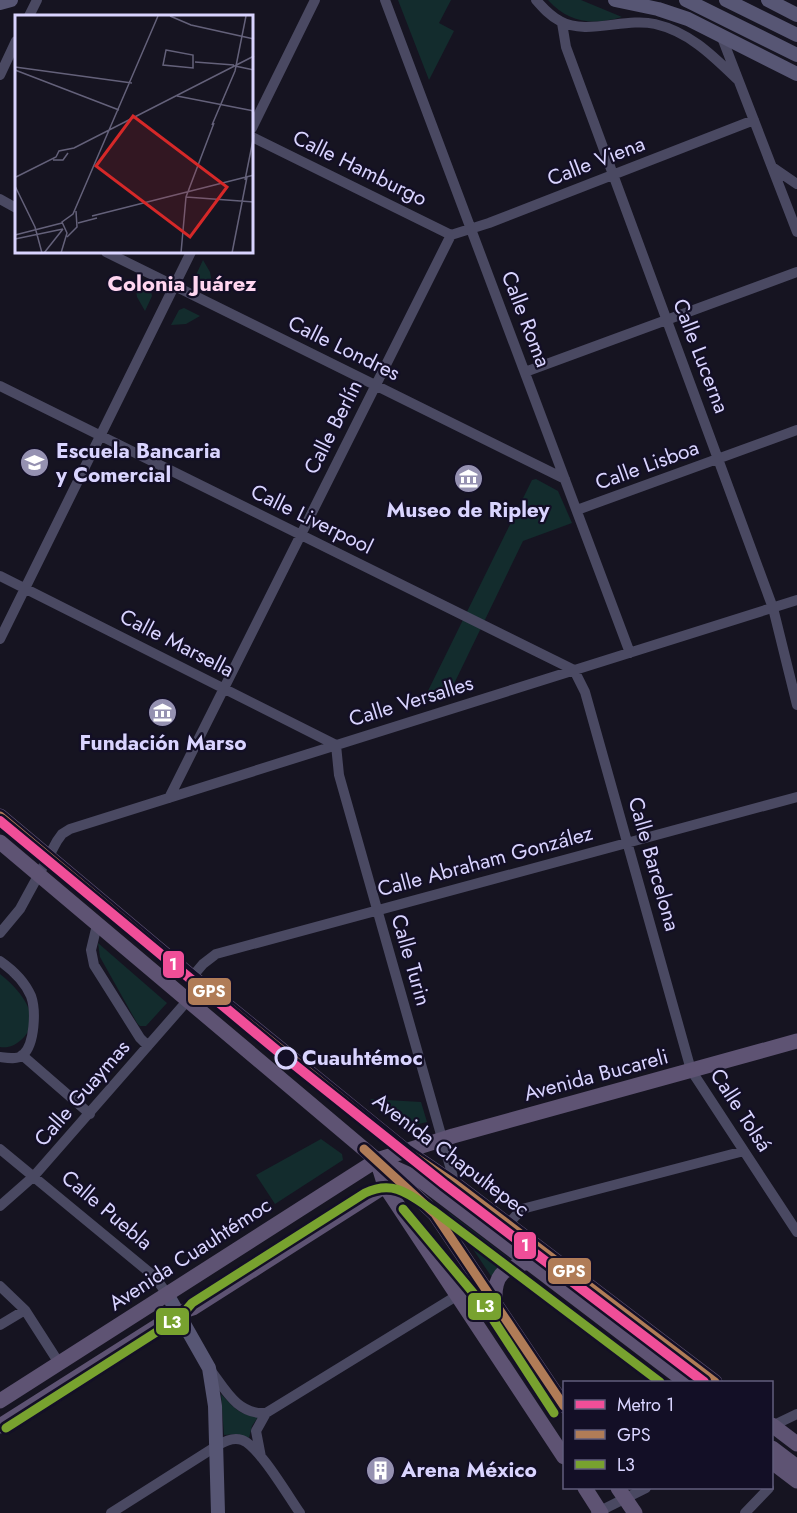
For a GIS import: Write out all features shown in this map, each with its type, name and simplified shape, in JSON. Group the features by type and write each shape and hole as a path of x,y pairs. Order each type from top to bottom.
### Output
{"main road":[{"name":"Avenida Chapultepec","path":"0,816 192,977 406,1151 455,1184 713,1381"},
{"name":"Avenida Chapultepec","path":"0,842 377,1160 418,1179 667,1381"},
{"name":"Avenida Bucareli","path":"406,1151 441,1139 797,1041"},
{"name":"Avenida Cuauhtémoc","path":"0,1401 377,1160 406,1151"},
{"path":"377,1160 385,1186 563,1455"},
{"path":"377,1160 435,1214 495,1300 563,1404"},
{"name":"Avenida Cuauhtémoc","path":"0,1426 178,1313 193,1308 385,1186"},
{"name":"Avenida Chapultepec","path":"523,1264 683,1381"},
{"path":"495,1300 494,1291 500,1275 506,1269 523,1264"},
{"path":"773,1426 797,1444"},
{"path":"773,1451 797,1481"},
{"path":"586,1489 599,1512"},
{"path":"622,1493 635,1513"}],"street":[{"path":"0,3 11,0"},
{"path":"30,15 37,0"},
{"path":"254,124 315,0"},
{"name":"Calle Roma","path":"386,0 630,653"},
{"path":"536,0 562,23 591,27 641,22 664,27 689,38 706,49 738,80"},
{"path":"615,0 670,12 797,74"},
{"path":"686,0 711,6 797,55"},
{"path":"726,0 797,35"},
{"path":"768,0 797,15"},
{"path":"711,6 797,232"},
{"name":"Calle Lucerna","path":"562,23 566,47 720,459 773,608 797,705"},
{"path":"0,75 15,43"},
{"name":"Calle Viena","path":"451,235 472,229 754,120"},
{"name":"Calle Hamburgo","path":"254,138 451,235"},
{"path":"772,167 797,184"},
{"path":"0,199 15,207"},
{"name":"Calle Berlín","path":"170,798 451,235"},
{"name":"Calle Londres","path":"110,254 565,479"},
{"path":"0,639 190,254"},
{"path":"525,372 797,272"},
{"name":"Calle Liverpool","path":"0,386 574,670"},
{"name":"Calle Lisboa","path":"577,510 797,430"},
{"name":"Calle Marsella","path":"0,576 336,745"},
{"name":"Calle Versalles","path":"0,933 20,909 57,841 70,829 797,600"},
{"name":"Calle Barcelona","path":"574,670 585,692 691,1070"},
{"name":"Calle Turin","path":"336,745 339,776 455,1184"},
{"name":"Calle Abraham González","path":"192,977 216,954 797,797"},
{"path":"97,924 91,950 94,965 140,1038 148,1046"},
{"path":"0,961 21,980 31,998 35,1017 29,1044 22,1055 13,1058 0,1057"},
{"name":"Calle Guaymas","path":"0,1206 34,1176 188,1000"},
{"path":"22,1055 90,1114"},
{"name":"Calle Tolsá","path":"691,1070 797,1232"},
{"name":"Calle Puebla","path":"0,1149 155,1277 209,1368"},
{"path":"508,1224 522,1209 744,1151"},
{"path":"0,1286 25,1310 59,1364"},
{"path":"209,1368 241,1408 256,1414 266,1413 458,1295"},
{"path":"0,1325 25,1310"},
{"path":"209,1368 215,1406 218,1513"},
{"path":"261,1457 256,1431 266,1413"},
{"path":"773,1425 797,1414"},
{"path":"111,1513 215,1447 228,1440 238,1439 248,1443 261,1457 300,1513"},
{"path":"773,1482 784,1467"},
{"path":"599,1512 622,1493 641,1489"},
{"path":"745,1513 767,1489"}],"green space":[{"path":"398,0 451,0 439,23 454,31 429,80"},
{"path":"548,0 581,0 622,17 601,21 573,18 556,8"},
{"path":"203,260 210,272 213,288 198,280 196,275"},
{"path":"135,284 151,291 152,296 145,311 137,297"},
{"path":"184,308 200,316 186,324 171,325 179,310"},
{"path":"536,479 558,491 572,523 523,541 451,690 422,703 532,480"},
{"path":"98,943 167,1003 146,1026 140,1026 137,1023 100,957"},
{"path":"0,974 27,1004 31,1022 21,1040 6,1047 0,1047"},
{"path":"370,1099 421,1102 427,1122 405,1127"},
{"path":"321,1139 342,1154 343,1160 275,1204 256,1175"},
{"path":"448,1212 511,1260 491,1276"},
{"path":"221,1394 241,1412 258,1417 252,1426 249,1438 238,1434 224,1435"}],"metro line":[{"name":"1","path":"0,821 286,1058 444,1184 703,1381"}],"transit line":[{"name":"GPS","path":"0,816 192,977 406,1151 455,1184 714,1381"},
{"name":"GPS","path":"364,1149 435,1214 563,1405"},
{"name":"L3","path":"6,1428 180,1317 192,1303 365,1193 385,1188 393,1188 417,1199 659,1381"},
{"name":"L3","path":"403,1209 485,1307 554,1413"}],"place":[{"name":"Escuela Bancaria y Comercial","path":"35,463"},
{"name":"Museo de Ripley","path":"468,479"},
{"name":"Fundación Marso","path":"163,712"},
{"name":"Cuauhtémoc","path":"286,1058"},
{"name":"Arena México","path":"380,1470"}],"district":[{"name":"Colonia Juárez","path":"182,283"}]}
